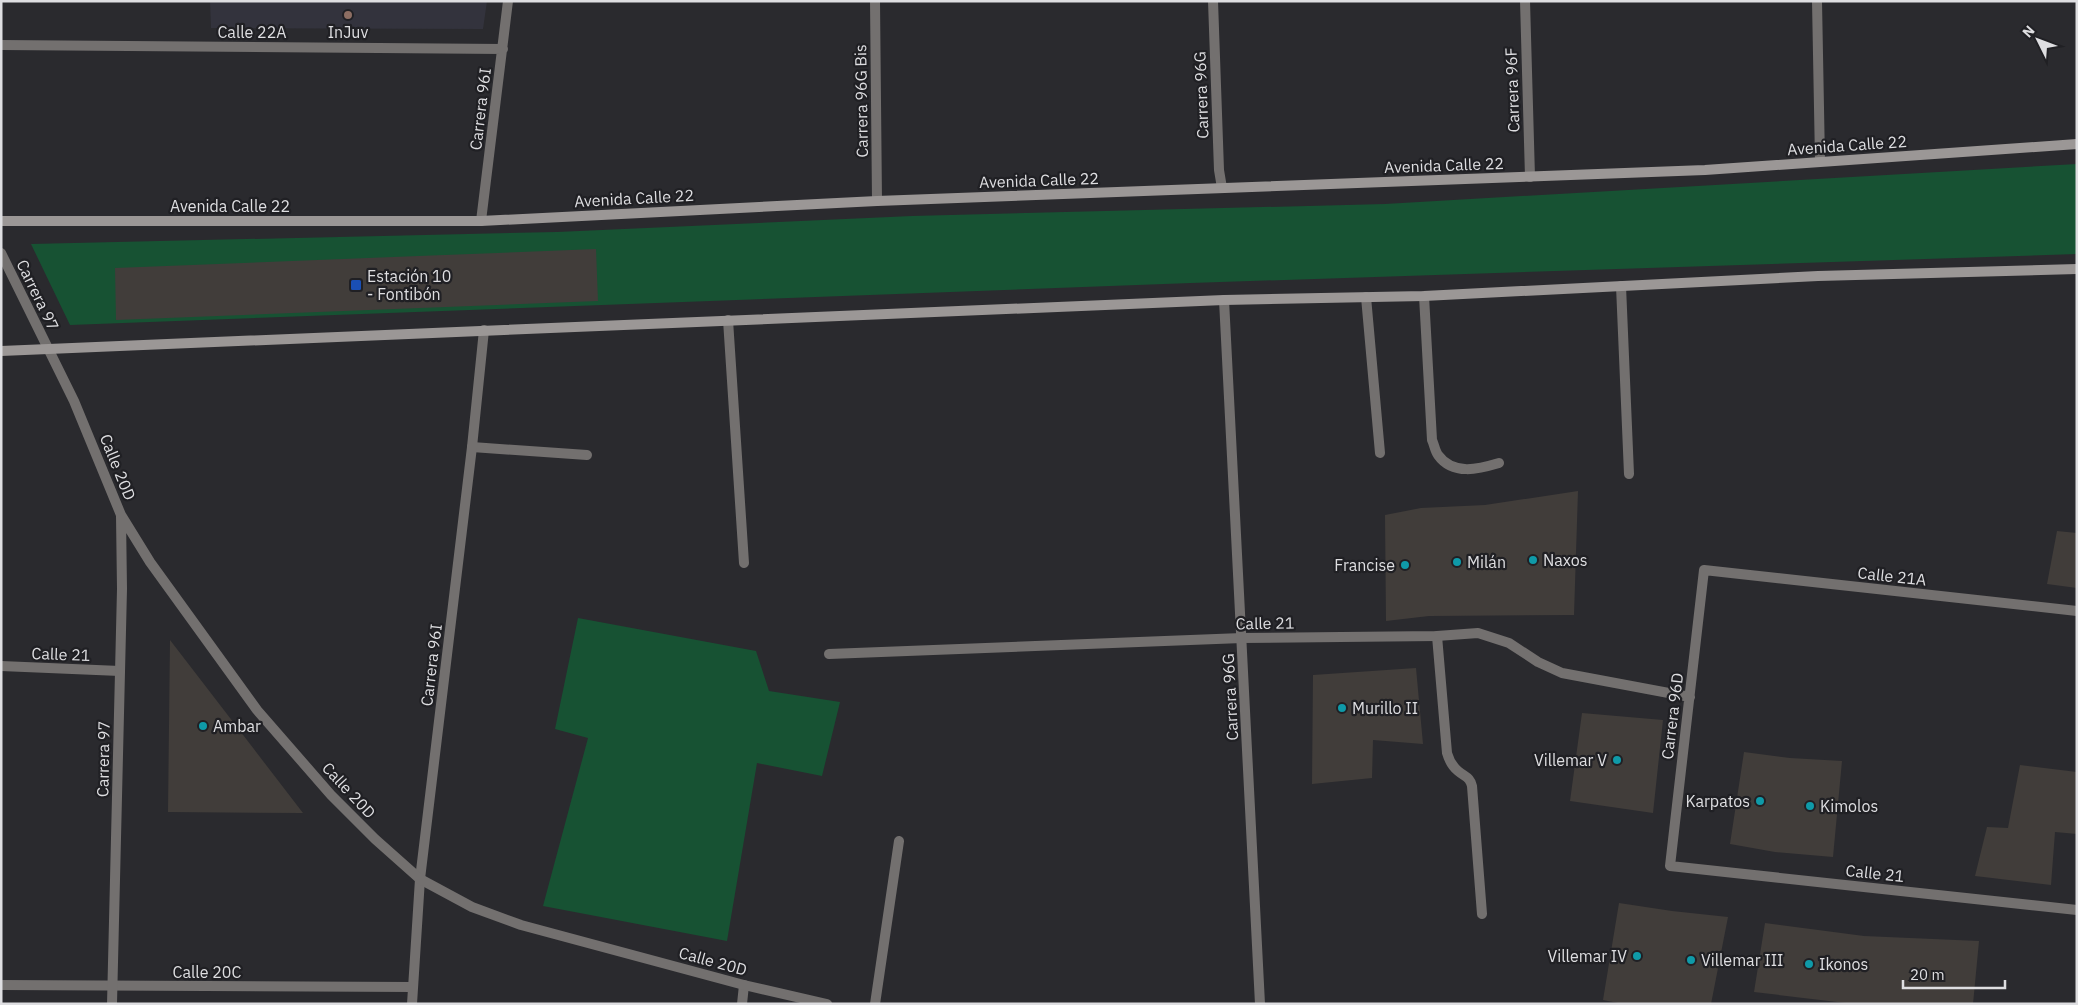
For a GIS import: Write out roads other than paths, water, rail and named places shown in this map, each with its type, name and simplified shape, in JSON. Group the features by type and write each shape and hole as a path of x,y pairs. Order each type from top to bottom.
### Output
{"main road":[{"name":"Avenida Calle 22","path":"1,221 481,221 877,201 1705,170 2077,144"},
{"path":"1,351 1224,300 1424,296 1818,276 2077,269"}],"street":[{"name":"Carrera 96I","path":"481,221 508,1"},
{"name":"Carrera 96G Bis","path":"876,1 877,201"},
{"name":"Carrera 96G","path":"1213,1 1219,170 1222,188"},
{"name":"Carrera 96F","path":"1525,1 1530,177"},
{"path":"1817,1 1820,161"},
{"name":"Calle 22A","path":"1,45 503,48"},
{"name":"Carrera 97","path":"1,253 48,350"},
{"path":"1621,286 1628,474"},
{"path":"1424,296 1432,440 1438,455 1453,467 1471,470 1499,463"},
{"path":"1366,297 1380,453"},
{"name":"Carrera 96G","path":"1224,300 1260,1004"},
{"path":"728,320 744,563"},
{"name":"Carrera 96I","path":"412,1004 420,879 472,447 484,330"},
{"name":"Calle 20D","path":"48,350 74,401 121,515 150,562 258,710 331,795 375,839 420,879 472,907 521,924 744,985 826,1004"},
{"path":"472,447 587,455"},
{"name":"Carrera 97","path":"112,1004 122,588 121,515"},
{"name":"Calle 21A","path":"1704,570 2077,611"},
{"name":"Carrera 96D","path":"1670,866 1704,570"},
{"name":"Calle 21","path":"829,654 1242,638 1437,636 1478,633 1509,643 1538,662 1562,673 1690,697"},
{"path":"1437,636 1447,753 1450,761 1458,771 1469,779 1472,786 1482,914"},
{"name":"Calle 21","path":"1,666 120,671"},
{"path":"875,1004 899,841"},
{"name":"Calle 21","path":"1670,866 2077,910"},
{"name":"Calle 20C","path":"1,985 413,987"},
{"path":"742,1004 744,985"}],"place":[{"name":"InJuv","path":"348,15"},
{"name":"Estación 10 - Fontibón","path":"356,285"},
{"name":"Naxos","path":"1533,560"},
{"name":"Milán","path":"1457,562"},
{"name":"Francise","path":"1405,565"},
{"name":"Murillo II","path":"1342,708"},
{"name":"Ambar","path":"203,726"},
{"name":"Villemar V","path":"1617,760"},
{"name":"Karpatos","path":"1760,801"},
{"name":"Kimolos","path":"1810,806"},
{"name":"Villemar IV","path":"1637,956"},
{"name":"Villemar III","path":"1691,960"},
{"name":"Ikonos","path":"1809,964"}]}
